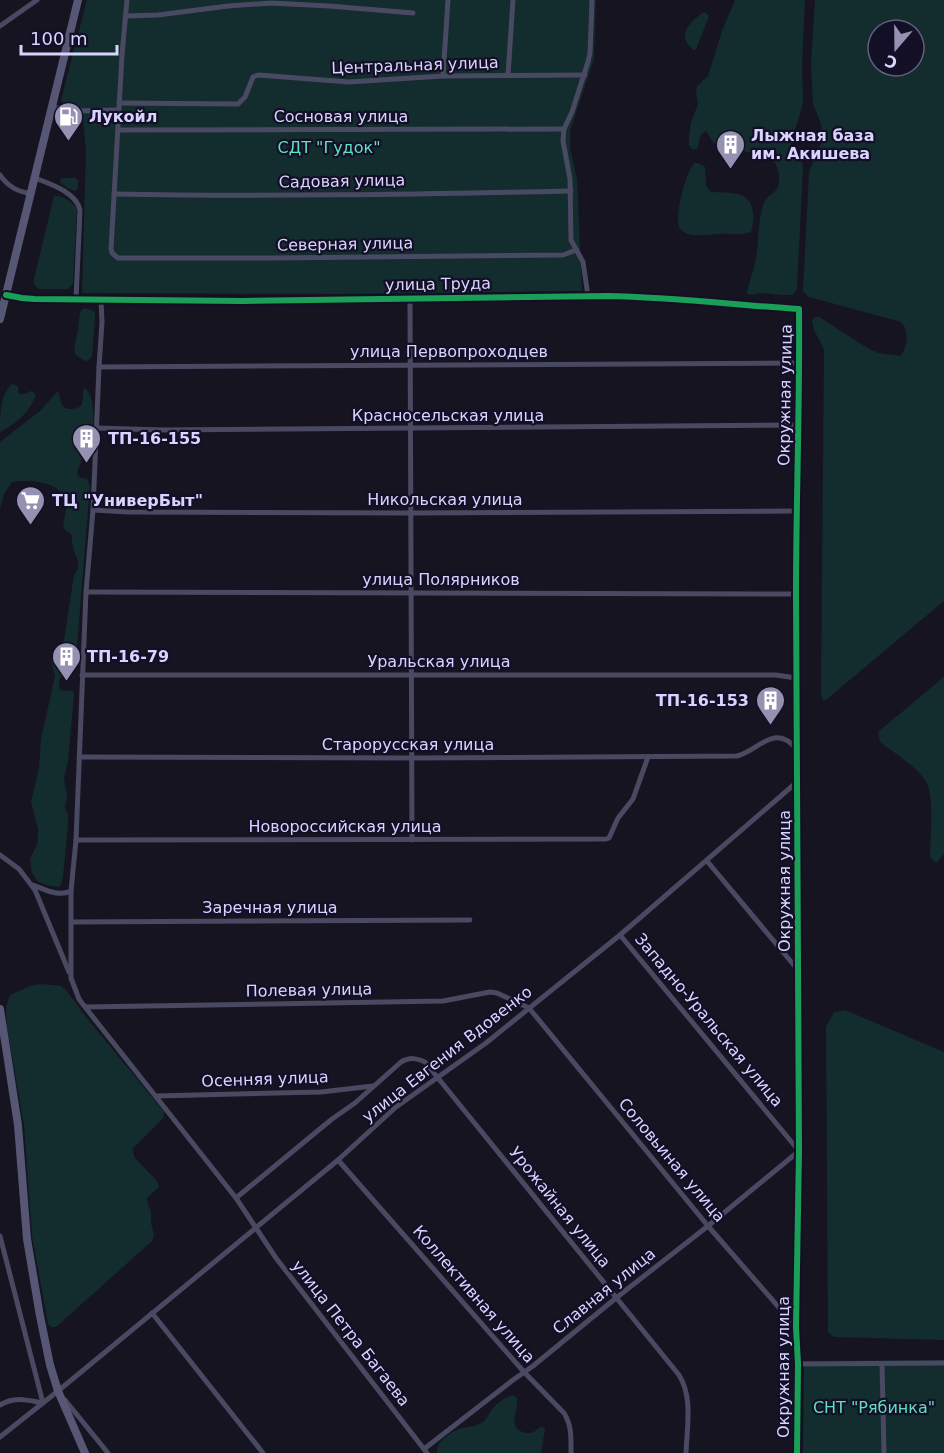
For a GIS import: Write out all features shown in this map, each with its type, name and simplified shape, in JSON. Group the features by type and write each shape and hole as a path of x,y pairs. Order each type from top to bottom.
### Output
{"street":[{"path":"0,26 38,0"},
{"path":"0,319 78,0"},
{"path":"114,194 127,0"},
{"path":"443,76 448,0"},
{"path":"508,75 513,0"},
{"path":"588,296 583,262 571,240 570,170 563,141 564,129 585,75 590,53 592,0"},
{"path":"125,16 158,15 271,3 413,13"},
{"name":"Центральная улица","path":"119,107 238,104 245,97 253,77 258,75 349,82 443,76 585,75"},
{"path":"52,107 75,111 119,107"},
{"name":"Сосновая улица","path":"118,130 564,129"},
{"path":"0,175 13,189 31,194"},
{"path":"35,178 65,192 79,204 76,299"},
{"name":"Садовая улица","path":"114,194 209,196 571,191"},
{"name":"Северная улица","path":"114,194 111,249 115,256 122,259 563,255 576,250"},
{"name":"улица Труда","path":"6,295 22,298 243,301 656,297 799,309"},
{"path":"411,298 412,840"},
{"path":"71,978 71,891 86,592 93,510 102,322 101,300"},
{"name":"Окружная улица","path":"797,1453 796,1327 799,1151 796,511 800,363 799,309"},
{"name":"улица Первопроходцев","path":"99,367 800,363"},
{"name":"Красносельская улица","path":"97,429 799,425"},
{"name":"Никольская улица","path":"93,510 411,513 796,511"},
{"name":"улица Полярников","path":"86,592 796,594"},
{"name":"Уральская улица","path":"82,675 777,675 796,678"},
{"name":"Старорусская улица","path":"79,757 736,756 774,738 787,740 798,751"},
{"name":"Новороссийская улица","path":"75,840 606,839 609,838 618,818 633,799 648,756"},
{"name":"улица Евгения Вдовенко","path":"0,1437 58,1392 338,1160 396,1107 486,1042 620,935 797,782"},
{"path":"0,855 19,869 32,885 59,894 71,891"},
{"path":"708,861 798,970"},
{"name":"улица Петра Багаева","path":"32,885 84,1007 236,1198 289,1275 426,1451"},
{"name":"Заречная улица","path":"71,922 470,920"},
{"name":"Западно-Уральская улица","path":"620,935 799,1151"},
{"name":"Полевая улица","path":"84,1007 443,1001 490,992 529,1008"},
{"name":"Соловьиная улица","path":"529,1008 708,1226 796,1327"},
{"path":"0,1009 4,1071 18,1125 31,1266 50,1365 58,1392 85,1453"},
{"name":"Урожайная улица","path":"375,1086 407,1059 413,1058 425,1062 683,1381 687,1397 686,1453"},
{"path":"236,1198 375,1086"},
{"name":"Осенняя улица","path":"156,1096 321,1092 375,1086"},
{"name":"Славная улица","path":"426,1451 799,1151"},
{"name":"Коллективная улица","path":"338,1160 524,1372 558,1406 571,1428 571,1453"},
{"path":"0,1236 43,1402 24,1399 10,1400 0,1405"},
{"path":"152,1313 263,1453"},
{"path":"798,1364 944,1364"},
{"path":"882,1364 884,1453"},
{"path":"58,1392 108,1453"}],"green space":[{"name":"СДТ \"Гудок\"","path":"87,0 596,0 594,59 570,131 570,148 577,179 582,291 338,294 82,293 86,151 83,118 65,108 61,100"},
{"path":"735,0 805,0 803,103 790,139 791,147 801,158 803,167 797,288 794,294 747,294 756,258 762,208 778,186 779,173 776,164 762,154 729,150 718,146 706,131 700,137 697,149 692,149 689,145 691,122 698,104 697,86 708,76 722,31"},
{"path":"815,0 944,0 944,601 826,700 823,700 821,695 824,349 812,321 814,317 819,317 879,353 901,356 907,334 901,322 809,297 803,291 809,172 823,139 821,124 813,104 811,64"},
{"path":"705,12 709,16 697,47 693,50 685,34 689,25"},
{"path":"694,163 705,167 706,185 709,191 738,194 748,200 753,215 751,232 697,235 681,230 678,217 681,196"},
{"path":"61,178 76,178 78,188 76,191 60,182"},
{"path":"54,196 67,200 77,209 73,283 69,289 38,289 33,283"},
{"path":"84,308 95,313 92,356 85,361 76,355 74,349 80,312"},
{"path":"12,384 18,386 19,394 31,391 36,394 31,406 22,416 0,432 3,399"},
{"path":"84,387 89,392 93,408 91,451 82,459 77,473 79,477 87,479 90,487 77,646 69,673 59,681 60,690 73,691 74,694 68,761 64,778 68,825 63,877 59,887 38,882 32,873 30,859 37,845 38,829 31,802 39,768 41,739 55,676 51,660 64,639 78,562 71,534 63,526 66,502 58,490 35,481 12,482 4,494 0,509 0,442 40,411 58,391 62,405 67,409 78,408 82,403"},
{"path":"944,677 944,854 936,863 930,857 931,808 926,782 912,766 880,742 878,732"},
{"path":"40,984 61,986 66,990 164,1112 164,1117 133,1148 135,1158 157,1181 159,1187 147,1198 154,1235 152,1241 56,1327 48,1324 32,1236 24,1125 7,1027 6,1007 10,995"},
{"path":"845,1010 944,1052 944,1340 834,1337 828,1332 826,1027 834,1012"},
{"name":"СНТ \"Рябинка\"","path":"944,1360 944,1453 803,1453 804,1361"},
{"path":"513,1395 517,1398 516,1428 527,1433 534,1432 540,1427 545,1429 541,1453 437,1453 439,1445 449,1434 458,1429 481,1423 497,1404"}],"cycle path":[{"path":"6,295 34,299 243,301 608,296 680,299 799,309 796,594 799,1151 796,1327 797,1453"}],"place":[{"name":"Лукойл","path":"68,142"},
{"name":"Лыжная база им. Акишева","path":"730,170"},
{"name":"ТП-16-155","path":"87,464"},
{"name":"ТЦ \"УниверБыт\"","path":"31,526"},
{"name":"ТП-16-79","path":"66,682"},
{"name":"ТП-16-153","path":"770,726"}]}
